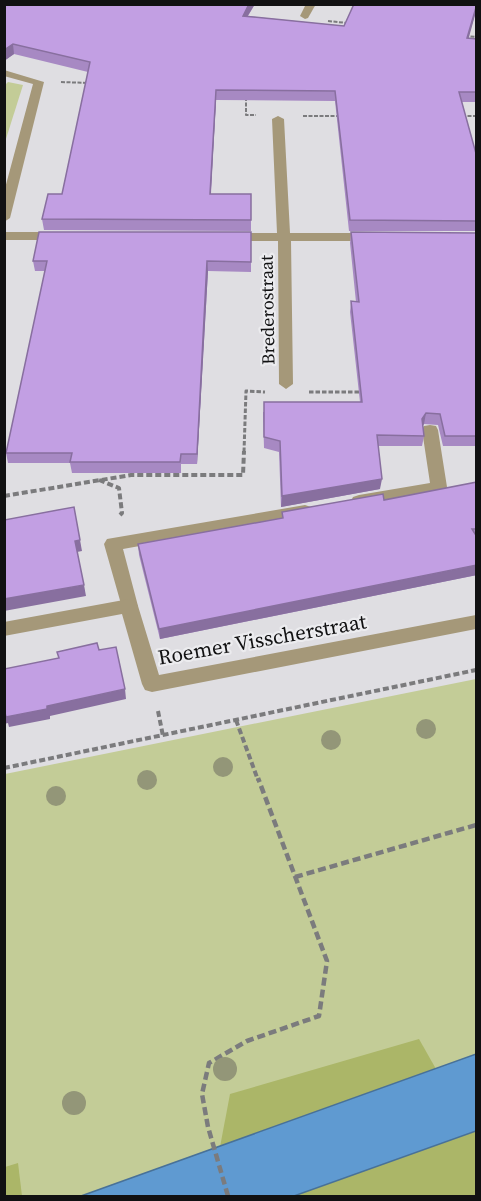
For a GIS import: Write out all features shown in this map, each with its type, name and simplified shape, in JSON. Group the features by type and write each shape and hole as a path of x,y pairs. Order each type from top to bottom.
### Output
{"street":[{"path":"304,17 311,4"},
{"path":"4,73 39,82 4,218"},
{"name":"Brederostraat","path":"278,117 284,237 286,388"},
{"path":"4,236 74,236"},
{"name":"Brederostraat","path":"214,237 386,237"},
{"path":"346,504 439,487 430,430"},
{"path":"4,629 129,606 113,544 323,508"},
{"name":"Roemer Visscherstraat","path":"129,606 152,684 477,622"}],"path":[{"path":"304,17 349,24"},
{"path":"465,36 477,37"},
{"path":"39,82 96,83"},
{"path":"246,94 246,115 348,116"},
{"path":"453,116 477,116"},
{"path":"4,496 131,474 243,476 246,391 286,388 370,392"},
{"path":"98,480 118,488 122,513 112,524 113,544"},
{"path":"4,768 477,670"},
{"path":"228,1197 208,1127 202,1094 209,1063 247,1041 319,1016 327,961 236,720"},
{"path":"295,877 477,825"}],"green space":[{"path":"8,82 23,85 5,142 5,85"},
{"path":"476,679 476,1189 458,1196 5,1196 5,774"},
{"path":"419,1039 436,1069 220,1147 230,1094"},
{"path":"476,1131 476,1196 294,1196"},
{"path":"18,1163 22,1196 5,1196 5,1167"}],"water":[{"path":"476,1054 476,1131 294,1196 81,1196"}],"building":[{"path":"4,4 249,4 243,16 344,26 354,4 477,4 467,38 477,39 477,92 459,92 477,157 477,221 350,220 335,91 216,90 210,194 251,194 251,220 42,219 48,194 62,194 90,62 13,44 4,50"},
{"path":"39,232 251,232 251,262 207,261 197,454 181,454 180,462 70,462 72,453 6,453 47,261 33,261"},
{"path":"351,232 477,233 477,436 445,436 440,414 426,413 422,419 424,436 377,435 382,479 282,496 280,441 264,437 264,402 362,402 351,301 359,302"},
{"path":"477,482 477,529 472,529 477,537 477,565 159,629 138,544 283,518 282,512 383,494 384,500"},
{"path":"74,507 80,540 75,541 84,585 4,599 4,520"},
{"path":"97,643 99,650 116,647 125,689 6,717 4,713 4,669 59,658 57,652"}]}
